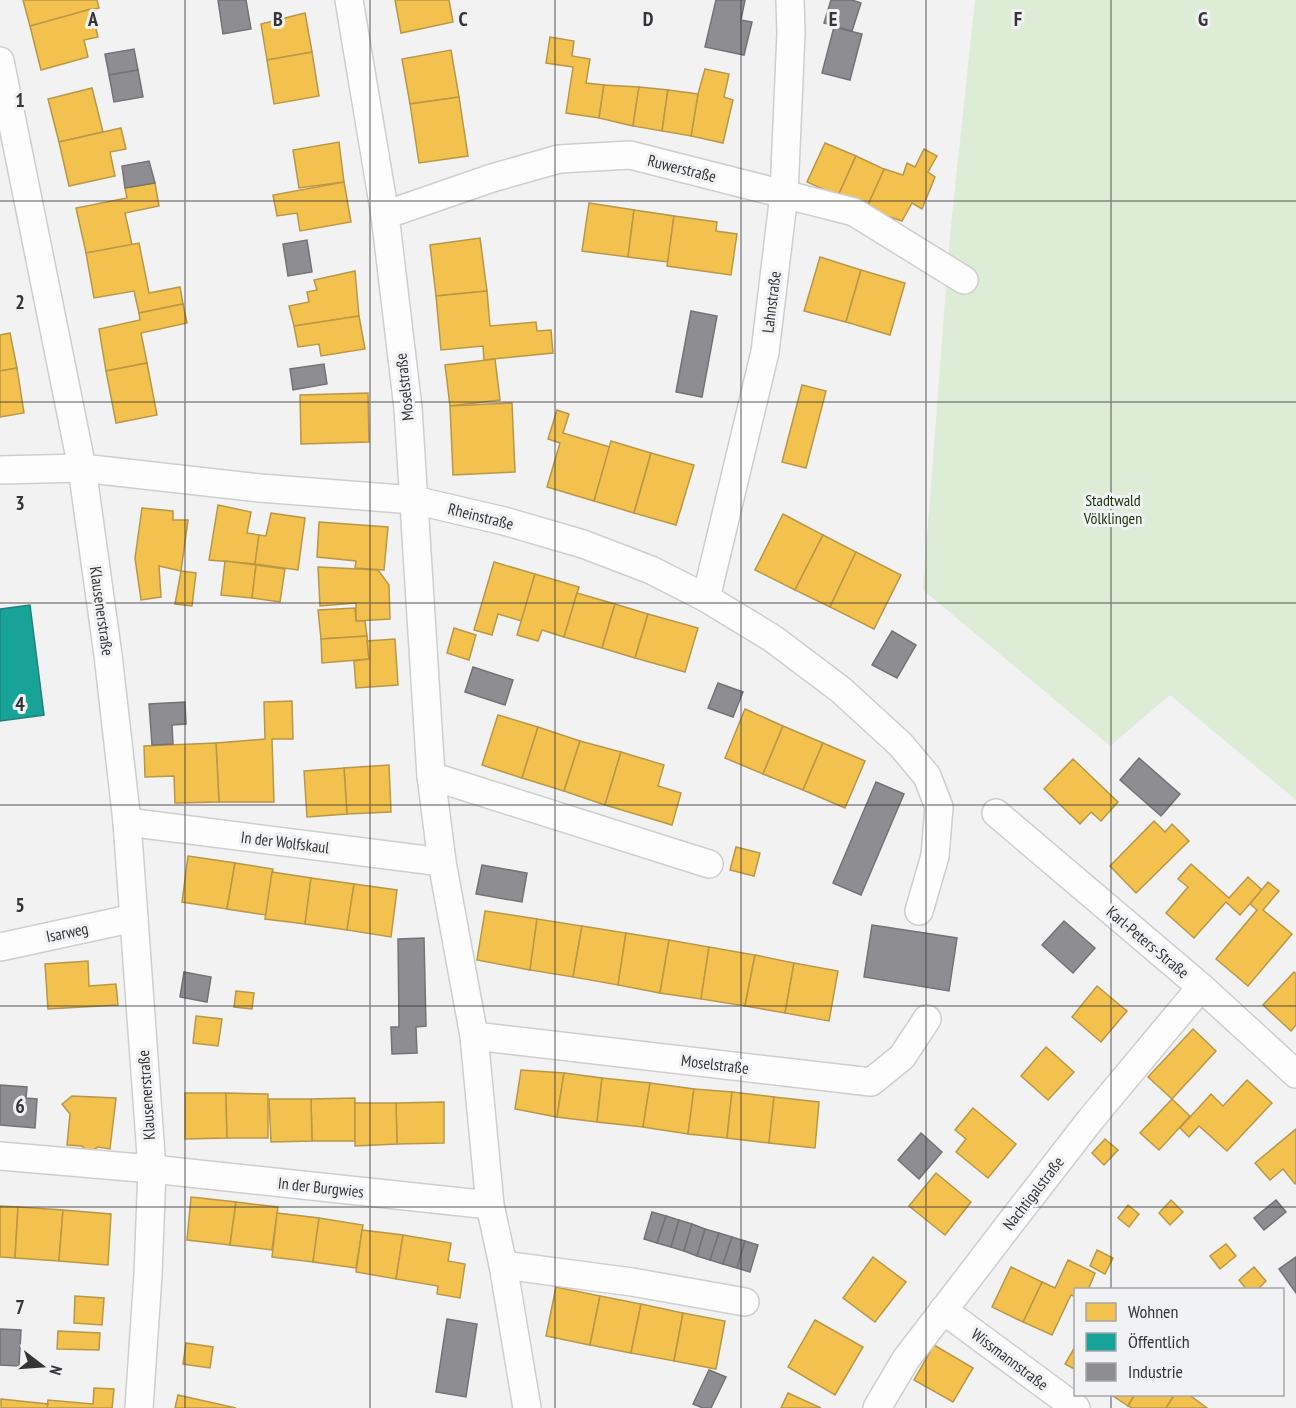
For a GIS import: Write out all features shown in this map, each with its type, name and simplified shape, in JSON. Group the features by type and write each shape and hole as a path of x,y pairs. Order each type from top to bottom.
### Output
{"street":[{"name":"Moselstraße","path":"349,0 385,215 408,408 432,777 442,862 474,1036 490,1205 503,1265 527,1408"},
{"name":"Lahnstraße","path":"706,598 765,352 784,194 791,33 790,0"},
{"name":"Klausenerstraße","path":"0,61 82,468 108,655 127,822 152,1169 139,1408"},
{"name":"Ruwerstraße","path":"385,215 492,178 559,159 630,155 854,212 964,280"},
{"name":"Rheinstraße","path":"0,470 82,468 260,488 414,500 504,521 583,544 651,570 706,598 772,638 807,664 841,690 900,744 927,776 939,807 935,856 919,911"},
{"path":"432,777 709,864"},
{"name":"Karl-Peters-Straße","path":"996,813 1201,987 1296,1074"},
{"name":"In der Wolfskaul","path":"127,822 442,862"},
{"name":"Isarweg","path":"0,947 134,918"},
{"name":"Nachtigalstraße","path":"877,1408 906,1359 943,1310 1091,1119 1201,987"},
{"name":"Moselstraße","path":"474,1036 871,1082 902,1057 927,1019"},
{"path":"0,1156 152,1169"},
{"name":"In der Burgwies","path":"152,1169 490,1205"},
{"path":"503,1265 632,1282 745,1302"},
{"name":"Wissmannstraße","path":"943,1310 1076,1408"}],"green space":[{"name":"Stadtwald Völklingen","path":"975,0 1296,0 1296,800 1170,695 1110,746 923,590 950,235"}],"building: Wohnen":[{"path":"23,0 97,0 99,8 30,26"},
{"path":"395,0 449,0 453,22 401,33"},
{"path":"91,9 98,37 84,40 88,57 41,70 30,26"},
{"path":"305,13 312,52 267,60 261,24"},
{"path":"550,37 574,41 572,56 590,59 586,83 604,85 599,118 566,113 573,67 546,63"},
{"path":"451,50 459,97 410,104 402,59"},
{"path":"312,52 319,96 274,104 267,60"},
{"path":"705,69 729,74 724,97 733,100 723,143 691,136"},
{"path":"604,85 639,87 633,126 599,118"},
{"path":"639,87 668,90 662,131 633,126"},
{"path":"92,88 103,132 59,142 48,99"},
{"path":"668,90 698,94 691,136 662,131"},
{"path":"459,97 468,156 419,163 410,104"},
{"path":"121,128 126,149 110,152 115,176 69,186 59,142"},
{"path":"339,142 344,182 299,188 293,150"},
{"path":"825,143 856,156 838,196 807,182"},
{"path":"924,149 937,156 928,172 935,177 922,209 912,203 902,221 866,209 884,169 903,175 907,163 915,167"},
{"path":"856,156 884,169 866,209 838,196"},
{"path":"344,182 351,222 300,231 297,213 277,216 273,195"},
{"path":"155,183 159,206 125,213 132,245 86,253 76,208 127,198 125,188"},
{"path":"589,203 634,210 628,257 582,251"},
{"path":"634,210 674,216 668,262 628,257"},
{"path":"674,216 717,222 716,231 737,234 731,275 667,266"},
{"path":"480,238 487,291 436,296 430,245"},
{"path":"139,243 149,293 180,287 183,304 139,313 134,291 94,298 86,253"},
{"path":"820,257 861,270 846,322 804,311"},
{"path":"861,270 905,283 890,335 846,322"},
{"path":"355,271 359,316 294,326 289,306 309,302 307,292 317,290 314,280"},
{"path":"487,291 490,326 536,322 537,331 551,330 553,353 484,360 483,346 441,350 436,296"},
{"path":"183,304 187,323 141,333 147,363 106,371 99,329 140,320 139,313"},
{"path":"359,316 365,349 321,356 319,344 298,347 294,326"},
{"path":"10,333 17,368 0,371 0,335"},
{"path":"495,359 500,400 450,406 445,365"},
{"path":"147,363 157,415 116,423 106,371"},
{"path":"17,368 24,413 0,417 0,371"},
{"path":"802,385 826,391 806,468 782,462"},
{"path":"368,393 369,442 301,444 300,395"},
{"path":"512,403 515,472 453,475 450,406"},
{"path":"557,410 569,414 563,433 610,447 594,501 547,487 560,443 548,439"},
{"path":"611,441 651,453 634,513 594,501"},
{"path":"651,453 694,465 676,525 634,513"},
{"path":"218,505 251,512 247,533 259,535 255,564 209,560"},
{"path":"142,508 173,511 173,520 188,520 181,571 159,566 161,597 141,600 135,558"},
{"path":"271,513 305,518 298,570 255,564 259,535 266,536"},
{"path":"783,514 823,535 795,590 755,570"},
{"path":"319,522 388,527 384,570 355,568 356,561 317,557"},
{"path":"823,535 856,552 830,607 795,590"},
{"path":"856,552 901,575 874,629 830,607"},
{"path":"225,561 256,565 252,598 221,595"},
{"path":"494,562 535,574 522,621 498,614 492,635 474,630"},
{"path":"256,565 285,569 280,602 252,598"},
{"path":"318,567 378,570 389,585 390,619 356,621 356,603 320,606"},
{"path":"181,571 196,573 192,606 175,604"},
{"path":"535,574 579,587 564,637 542,630 538,641 517,635"},
{"path":"577,593 615,604 602,648 564,637"},
{"path":"615,604 648,614 635,658 602,648"},
{"path":"355,608 356,621 365,621 367,636 321,639 318,610"},
{"path":"648,614 698,628 685,672 635,658"},
{"path":"454,628 476,635 469,660 447,653"},
{"path":"367,636 369,659 322,663 321,639"},
{"path":"395,639 398,685 356,688 354,661 369,659 367,641"},
{"path":"292,701 293,739 272,739 274,802 219,802 216,743 265,739 264,702"},
{"path":"745,709 783,726 763,774 725,758"},
{"path":"498,715 538,727 522,778 482,765"},
{"path":"783,726 823,743 803,790 763,774"},
{"path":"538,727 580,741 564,791 522,778"},
{"path":"580,741 621,752 605,805 564,791"},
{"path":"216,743 219,802 175,803 174,776 145,777 144,746"},
{"path":"823,743 865,761 845,808 803,790"},
{"path":"621,752 664,765 658,786 681,793 672,825 605,805"},
{"path":"1073,759 1118,802 1101,821 1091,812 1080,824 1044,789"},
{"path":"389,765 391,812 347,814 344,768"},
{"path":"344,768 347,814 307,817 304,771"},
{"path":"1154,821 1165,832 1172,824 1189,841 1136,893 1110,866"},
{"path":"736,847 760,853 754,876 730,870"},
{"path":"188,856 235,863 227,909 182,902"},
{"path":"235,863 273,869 266,915 227,909"},
{"path":"1191,864 1229,898 1248,877 1262,890 1240,915 1226,902 1194,938 1166,913 1188,887 1178,879"},
{"path":"272,872 311,878 305,924 265,919"},
{"path":"311,878 354,884 347,930 305,924"},
{"path":"1268,882 1279,891 1263,910 1292,934 1248,986 1216,959 1257,910 1250,904"},
{"path":"354,884 397,890 391,937 347,930"},
{"path":"485,911 537,919 530,970 477,960"},
{"path":"537,919 582,926 573,977 530,970"},
{"path":"582,926 626,933 618,985 573,977"},
{"path":"626,933 669,940 660,993 618,985"},
{"path":"669,940 709,947 701,999 660,993"},
{"path":"709,947 755,955 745,1006 701,999"},
{"path":"755,955 794,963 785,1013 745,1006"},
{"path":"88,961 89,986 116,984 118,1005 48,1009 45,964"},
{"path":"794,963 838,971 829,1021 785,1013"},
{"path":"1294,972 1296,974 1296,1025 1291,1031 1263,1005"},
{"path":"1097,986 1127,1011 1101,1042 1072,1017"},
{"path":"236,991 254,993 252,1009 234,1007"},
{"path":"196,1016 222,1019 218,1046 193,1043"},
{"path":"1193,1029 1216,1051 1172,1099 1148,1077"},
{"path":"1046,1047 1074,1072 1048,1100 1021,1076"},
{"path":"521,1070 564,1073 557,1117 515,1109"},
{"path":"564,1073 602,1078 597,1122 557,1117"},
{"path":"602,1078 650,1083 643,1127 597,1122"},
{"path":"1247,1080 1272,1103 1227,1151 1199,1126 1189,1137 1180,1128 1211,1094 1223,1106"},
{"path":"650,1083 694,1089 688,1134 643,1127"},
{"path":"694,1089 732,1092 727,1138 688,1134"},
{"path":"732,1092 774,1097 769,1143 727,1138"},
{"path":"185,1093 226,1093 227,1138 185,1139"},
{"path":"226,1093 268,1094 268,1138 227,1138"},
{"path":"72,1096 116,1098 110,1149 98,1147 88,1153 82,1146 67,1145 70,1114 62,1104"},
{"path":"774,1097 819,1102 815,1148 769,1143"},
{"path":"355,1098 355,1141 312,1141 311,1099"},
{"path":"269,1099 311,1099 312,1141 271,1142"},
{"path":"1172,1099 1190,1116 1159,1150 1140,1133"},
{"path":"444,1102 444,1143 397,1144 396,1103"},
{"path":"355,1103 396,1103 397,1144 355,1146"},
{"path":"973,1108 1016,1144 988,1178 956,1152 966,1139 955,1130"},
{"path":"1296,1129 1296,1183 1283,1169 1270,1180 1255,1163"},
{"path":"1105,1139 1118,1150 1104,1165 1092,1153"},
{"path":"936,1173 971,1202 945,1235 909,1206"},
{"path":"191,1197 236,1202 230,1245 187,1240"},
{"path":"1171,1200 1183,1212 1170,1225 1159,1213"},
{"path":"236,1202 278,1207 272,1250 230,1245"},
{"path":"1128,1205 1139,1214 1129,1227 1118,1218"},
{"path":"0,1206 18,1207 15,1258 0,1257"},
{"path":"18,1207 63,1210 59,1261 15,1258"},
{"path":"63,1210 111,1214 108,1265 59,1261"},
{"path":"277,1213 319,1218 313,1262 272,1257"},
{"path":"319,1218 363,1225 356,1268 313,1262"},
{"path":"362,1230 403,1235 396,1279 356,1272"},
{"path":"403,1235 451,1243 448,1261 465,1264 460,1298 437,1294 438,1286 396,1279"},
{"path":"1226,1244 1236,1256 1220,1269 1210,1256"},
{"path":"1097,1250 1113,1258 1105,1274 1090,1266"},
{"path":"873,1257 906,1282 875,1322 843,1298"},
{"path":"1068,1260 1095,1273 1089,1288 1074,1288 1074,1296 1071,1295 1052,1335 1023,1322 1042,1282 1055,1288"},
{"path":"1011,1267 1042,1282 1023,1322 992,1307"},
{"path":"1254,1267 1266,1281 1259,1288 1245,1288 1239,1280"},
{"path":"556,1287 600,1296 590,1345 546,1336"},
{"path":"75,1296 104,1298 102,1325 74,1323"},
{"path":"600,1296 641,1304 631,1353 590,1345"},
{"path":"641,1304 683,1313 674,1361 631,1353"},
{"path":"683,1313 725,1321 716,1369 674,1361"},
{"path":"815,1320 863,1347 835,1395 788,1367"},
{"path":"58,1331 100,1333 99,1350 57,1349"},
{"path":"186,1343 213,1347 210,1368 183,1364"},
{"path":"934,1345 973,1368 953,1402 914,1380"},
{"path":"1074,1348 1074,1369 1065,1364"},
{"path":"94,1388 114,1389 112,1408 47,1408 48,1400 93,1404"},
{"path":"788,1393 821,1408 781,1408"},
{"path":"178,1395 236,1408 175,1408"},
{"path":"1113,1396 1134,1396 1128,1406"},
{"path":"1134,1396 1174,1396 1166,1408 1128,1406"},
{"path":"1174,1396 1191,1396 1207,1408 1166,1408"},
{"path":"1,1399 48,1404 47,1408 1,1408"}],"building: Öffentlich":[{"path":"30,605 44,715 0,721 0,609"}],"building: Industrie":[{"path":"218,0 246,0 251,29 223,34"},
{"path":"716,0 745,0 741,20 752,22 744,55 705,47"},
{"path":"831,0 852,0 861,3 852,31 824,23"},
{"path":"834,27 862,34 850,80 822,73"},
{"path":"134,49 138,70 109,75 105,54"},
{"path":"138,70 143,97 114,102 109,75"},
{"path":"149,161 155,183 125,188 122,166"},
{"path":"307,240 312,272 288,276 283,244"},
{"path":"691,311 717,316 702,397 676,392"},
{"path":"324,364 327,384 293,390 290,369"},
{"path":"892,631 916,645 897,678 872,665"},
{"path":"473,667 513,680 505,705 465,692"},
{"path":"718,683 743,692 733,717 708,708"},
{"path":"185,702 186,724 172,725 173,744 152,745 149,704"},
{"path":"1139,758 1180,794 1161,816 1120,780"},
{"path":"876,782 904,794 861,895 833,883"},
{"path":"482,865 527,873 522,902 476,894"},
{"path":"1064,921 1095,948 1073,973 1042,945"},
{"path":"872,925 957,938 949,991 864,977"},
{"path":"424,938 426,1026 416,1027 417,1053 392,1054 391,1027 399,1027 398,939"},
{"path":"184,972 211,977 207,1002 180,997"},
{"path":"0,1085 27,1087 26,1098 37,1099 35,1128 0,1125"},
{"path":"921,1133 942,1152 919,1179 898,1160"},
{"path":"1276,1200 1286,1212 1264,1230 1254,1218"},
{"path":"652,1212 666,1216 657,1243 644,1239"},
{"path":"666,1216 679,1220 671,1247 657,1243"},
{"path":"679,1220 692,1224 684,1251 671,1247"},
{"path":"692,1224 705,1229 697,1256 684,1251"},
{"path":"705,1229 719,1233 710,1260 697,1256"},
{"path":"719,1233 732,1237 723,1264 710,1260"},
{"path":"732,1237 745,1241 737,1268 723,1264"},
{"path":"745,1241 758,1245 750,1272 737,1268"},
{"path":"1296,1257 1296,1293 1279,1269"},
{"path":"447,1319 477,1324 466,1397 436,1392"},
{"path":"0,1329 21,1330 19,1366 0,1365"},
{"path":"709,1370 726,1377 711,1408 703,1408 693,1404"}]}
